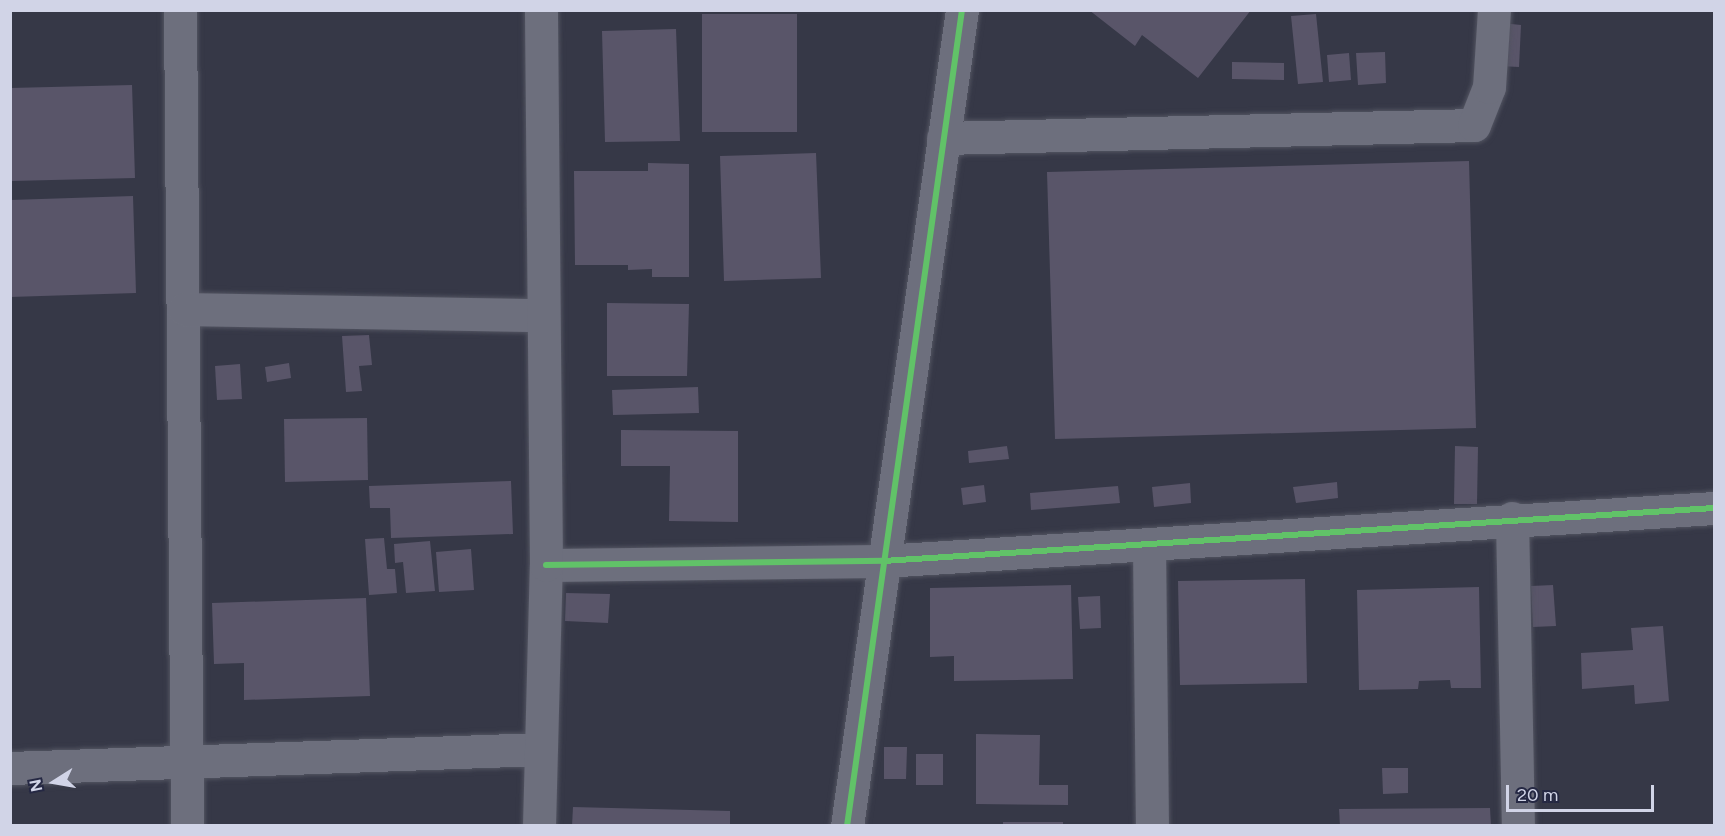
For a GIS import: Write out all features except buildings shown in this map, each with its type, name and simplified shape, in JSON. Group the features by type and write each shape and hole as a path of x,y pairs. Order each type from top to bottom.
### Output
{"street":[{"path":"180,10 187,825"},
{"path":"539,825 546,565 541,315 541,10"},
{"path":"847,825 962,10"},
{"path":"943,138 1474,125 1489,87 1494,10"},
{"path":"184,309 541,315"},
{"path":"546,565 883,561 1512,518 1714,508"},
{"path":"1512,518 1518,825"},
{"path":"1149,544 1152,825"},
{"path":"10,768 188,764 541,749"}],"cycle path":[{"path":"847,826 962,10"},
{"path":"546,565 883,561 1714,508"}]}
